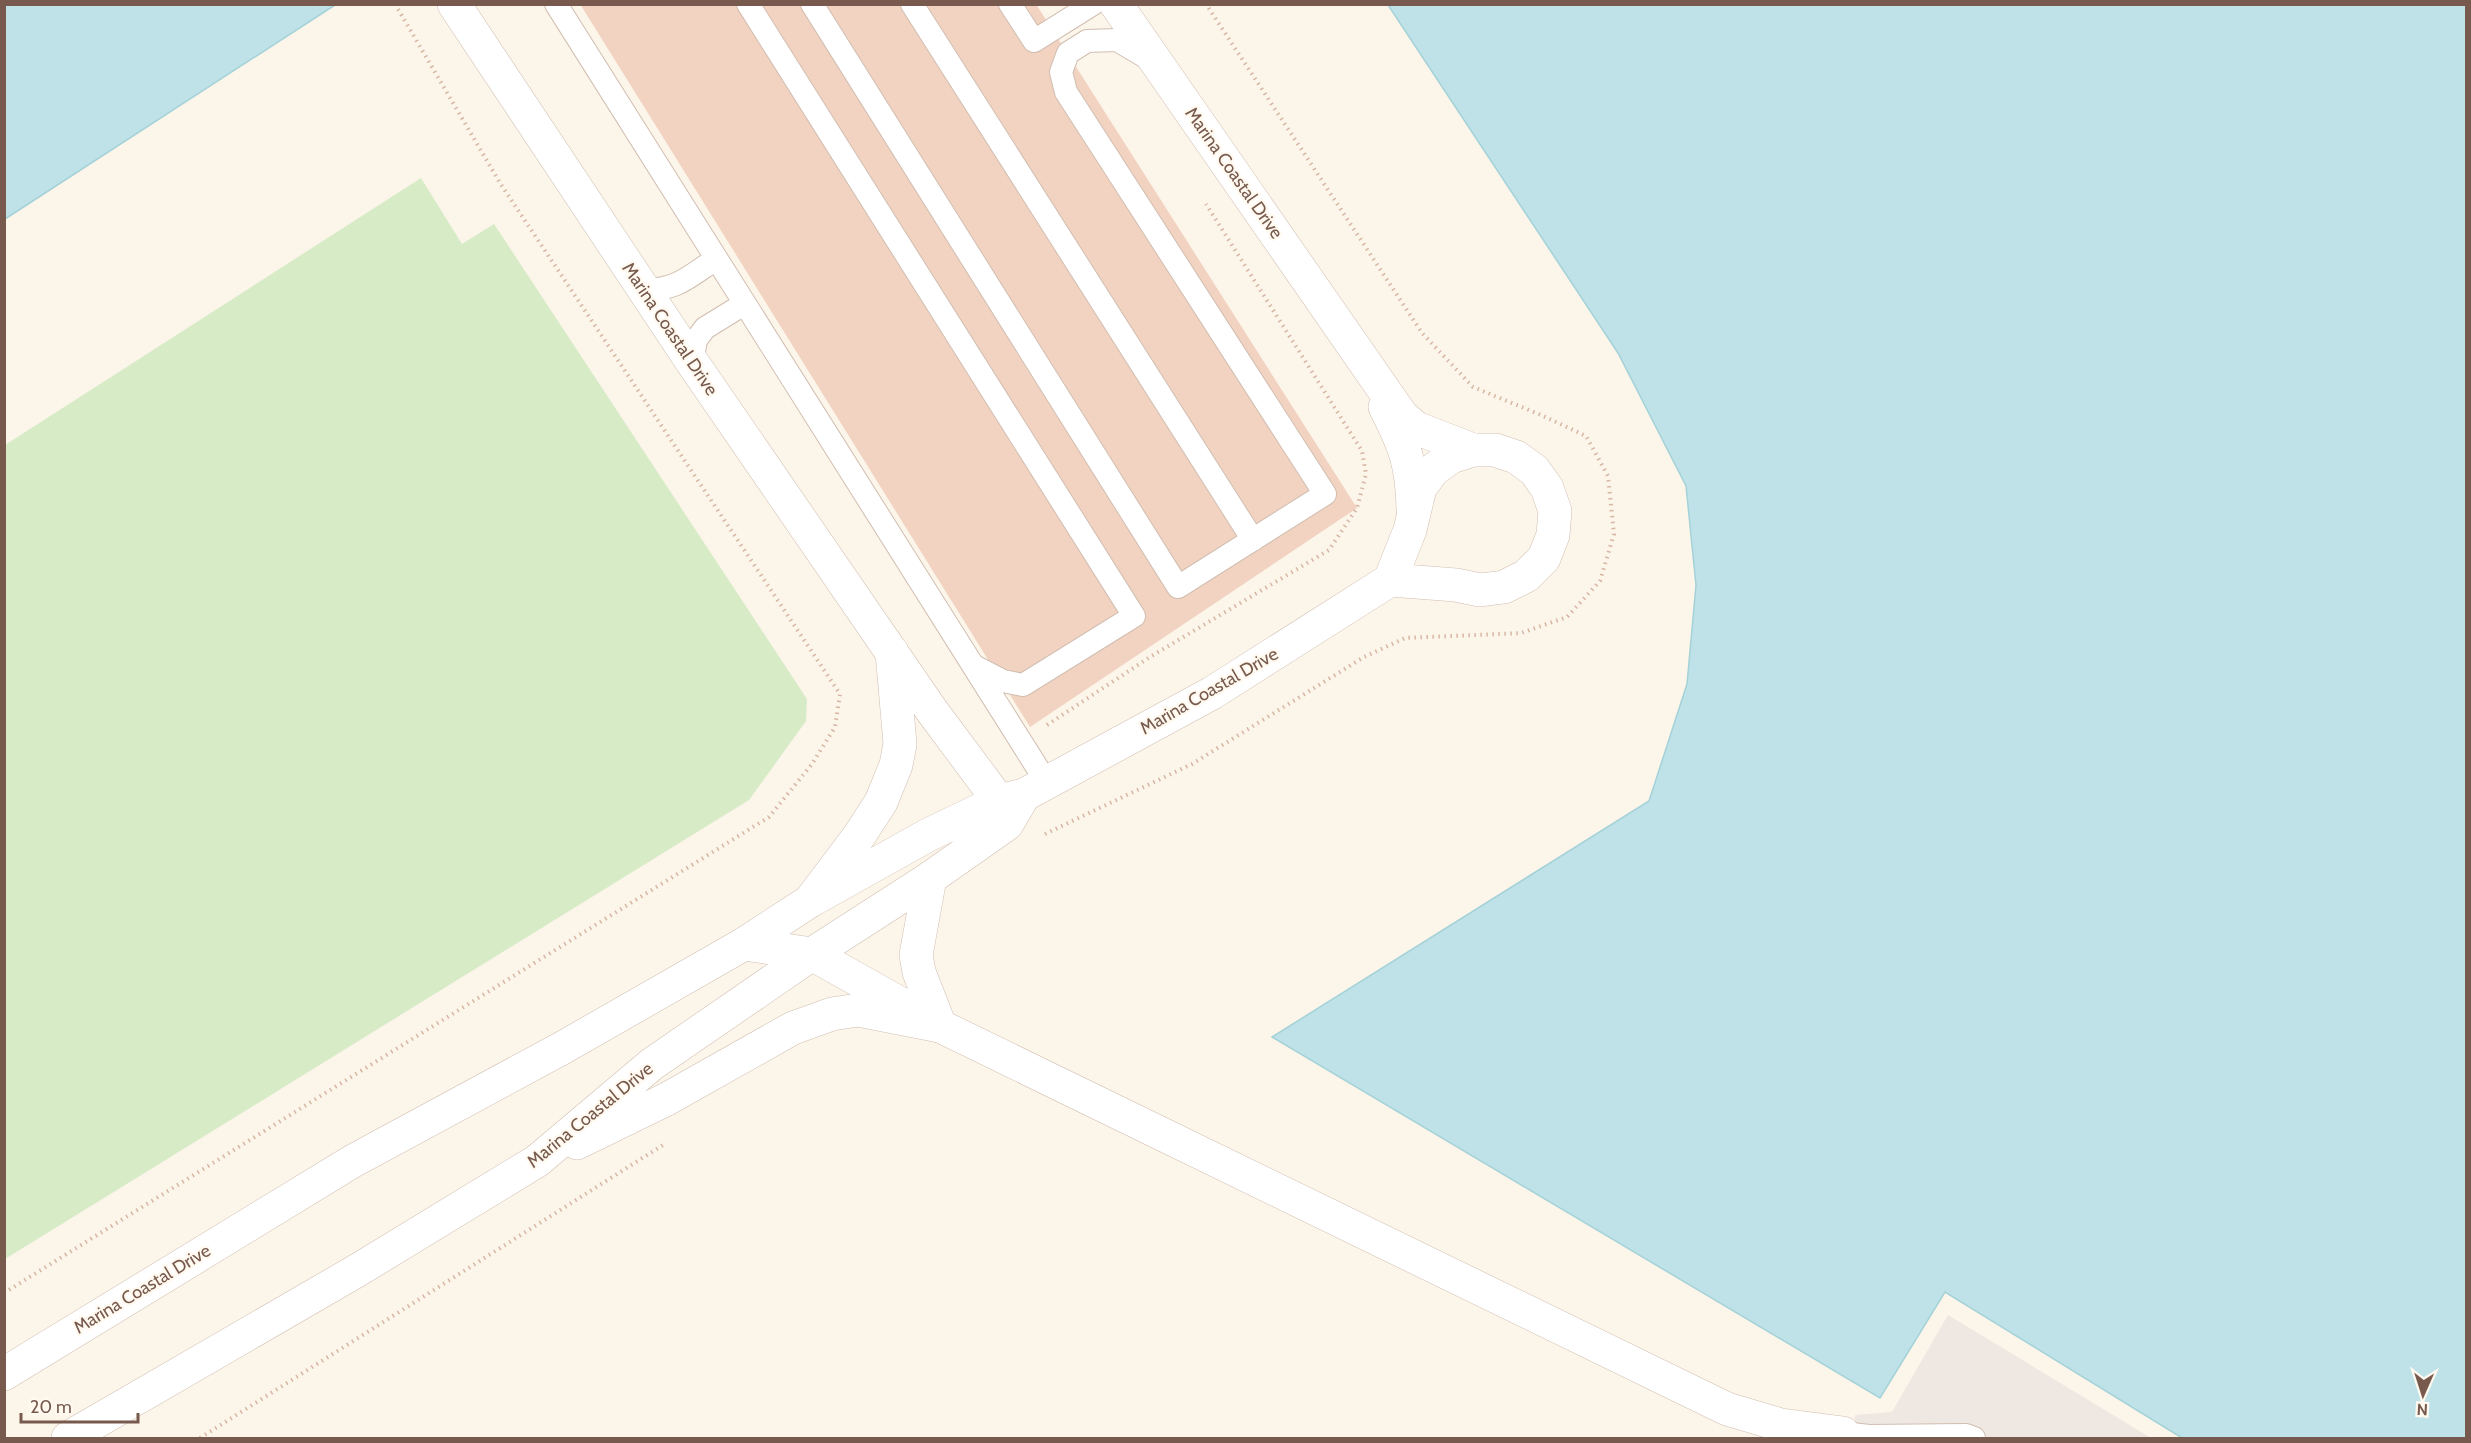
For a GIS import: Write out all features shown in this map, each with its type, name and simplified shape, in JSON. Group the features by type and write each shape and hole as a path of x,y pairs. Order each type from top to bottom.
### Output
{"street":[{"name":"Marina Coastal Drive","path":"454,4 643,290 932,711 1024,793"},
{"name":"Marina Coastal Drive","path":"1116,4 1402,416 1416,428 1473,450"},
{"name":"Marina Coastal Drive","path":"4,1374 353,1161 564,1047 744,944 810,901 928,835 1024,793 1212,693 1390,580 1410,530 1413,509 1412,479 1406,451 1351,341"},
{"name":"Marina Coastal Drive","path":"1390,580 1456,585 1480,590 1504,587 1526,576 1544,558 1553,535 1555,511 1547,488 1534,470 1516,456 1495,450 1473,450 1451,457 1433,470 1420,488 1413,509"},
{"name":"Marina Coastal Drive","path":"810,901 859,836 881,802 896,765 900,744 892,650"},
{"name":"Marina Coastal Drive","path":"68,1438 358,1270 537,1161 652,1064 1007,824 1024,793"},
{"path":"930,878 916,955 919,972 940,1026"},
{"path":"744,944 812,954 940,1026 1241,1175 1728,1409 1781,1425 1843,1433"},
{"path":"537,1161 667,1099 793,1028 832,1014 858,1010 940,1026"}],"lane":[{"path":"556,4 971,664 1024,793"},
{"path":"748,4 1134,616 1023,686 1003,681 971,664"},
{"path":"812,4 1178,587 1325,494 1066,92 1061,72 1068,53 1087,41 1117,40 1158,64"},
{"path":"912,4 1253,540"},
{"path":"1010,4 1034,41 1093,4"},
{"path":"643,290 665,290 677,285 716,259"},
{"path":"692,362 696,340 705,328 744,304"},
{"path":"1843,1433 1869,1436 1966,1434 1974,1438"}],"path":[{"path":"4,1293 769,817 812,764 835,727 840,694 500,183 395,4"},
{"path":"1201,196 1325,390"},
{"path":"200,1438 673,1139"}],"shaded area":[{"path":"1948,1315 2151,1438 1853,1438 1855,1415 1892,1412"}],"green space":[{"path":"421,178 462,244 494,224 807,699 806,721 749,800 5,1259 5,445"}],"water":[{"path":"5,4 335,4 335,5 5,219"},
{"path":"1388,5 2466,5 2466,1438 2182,1438 1945,1292 1880,1398 1272,1037 1649,801 1687,684 1696,585 1686,486 1618,353"}],"building":[{"path":"580,4 1036,4 1357,508 1030,727"}]}
